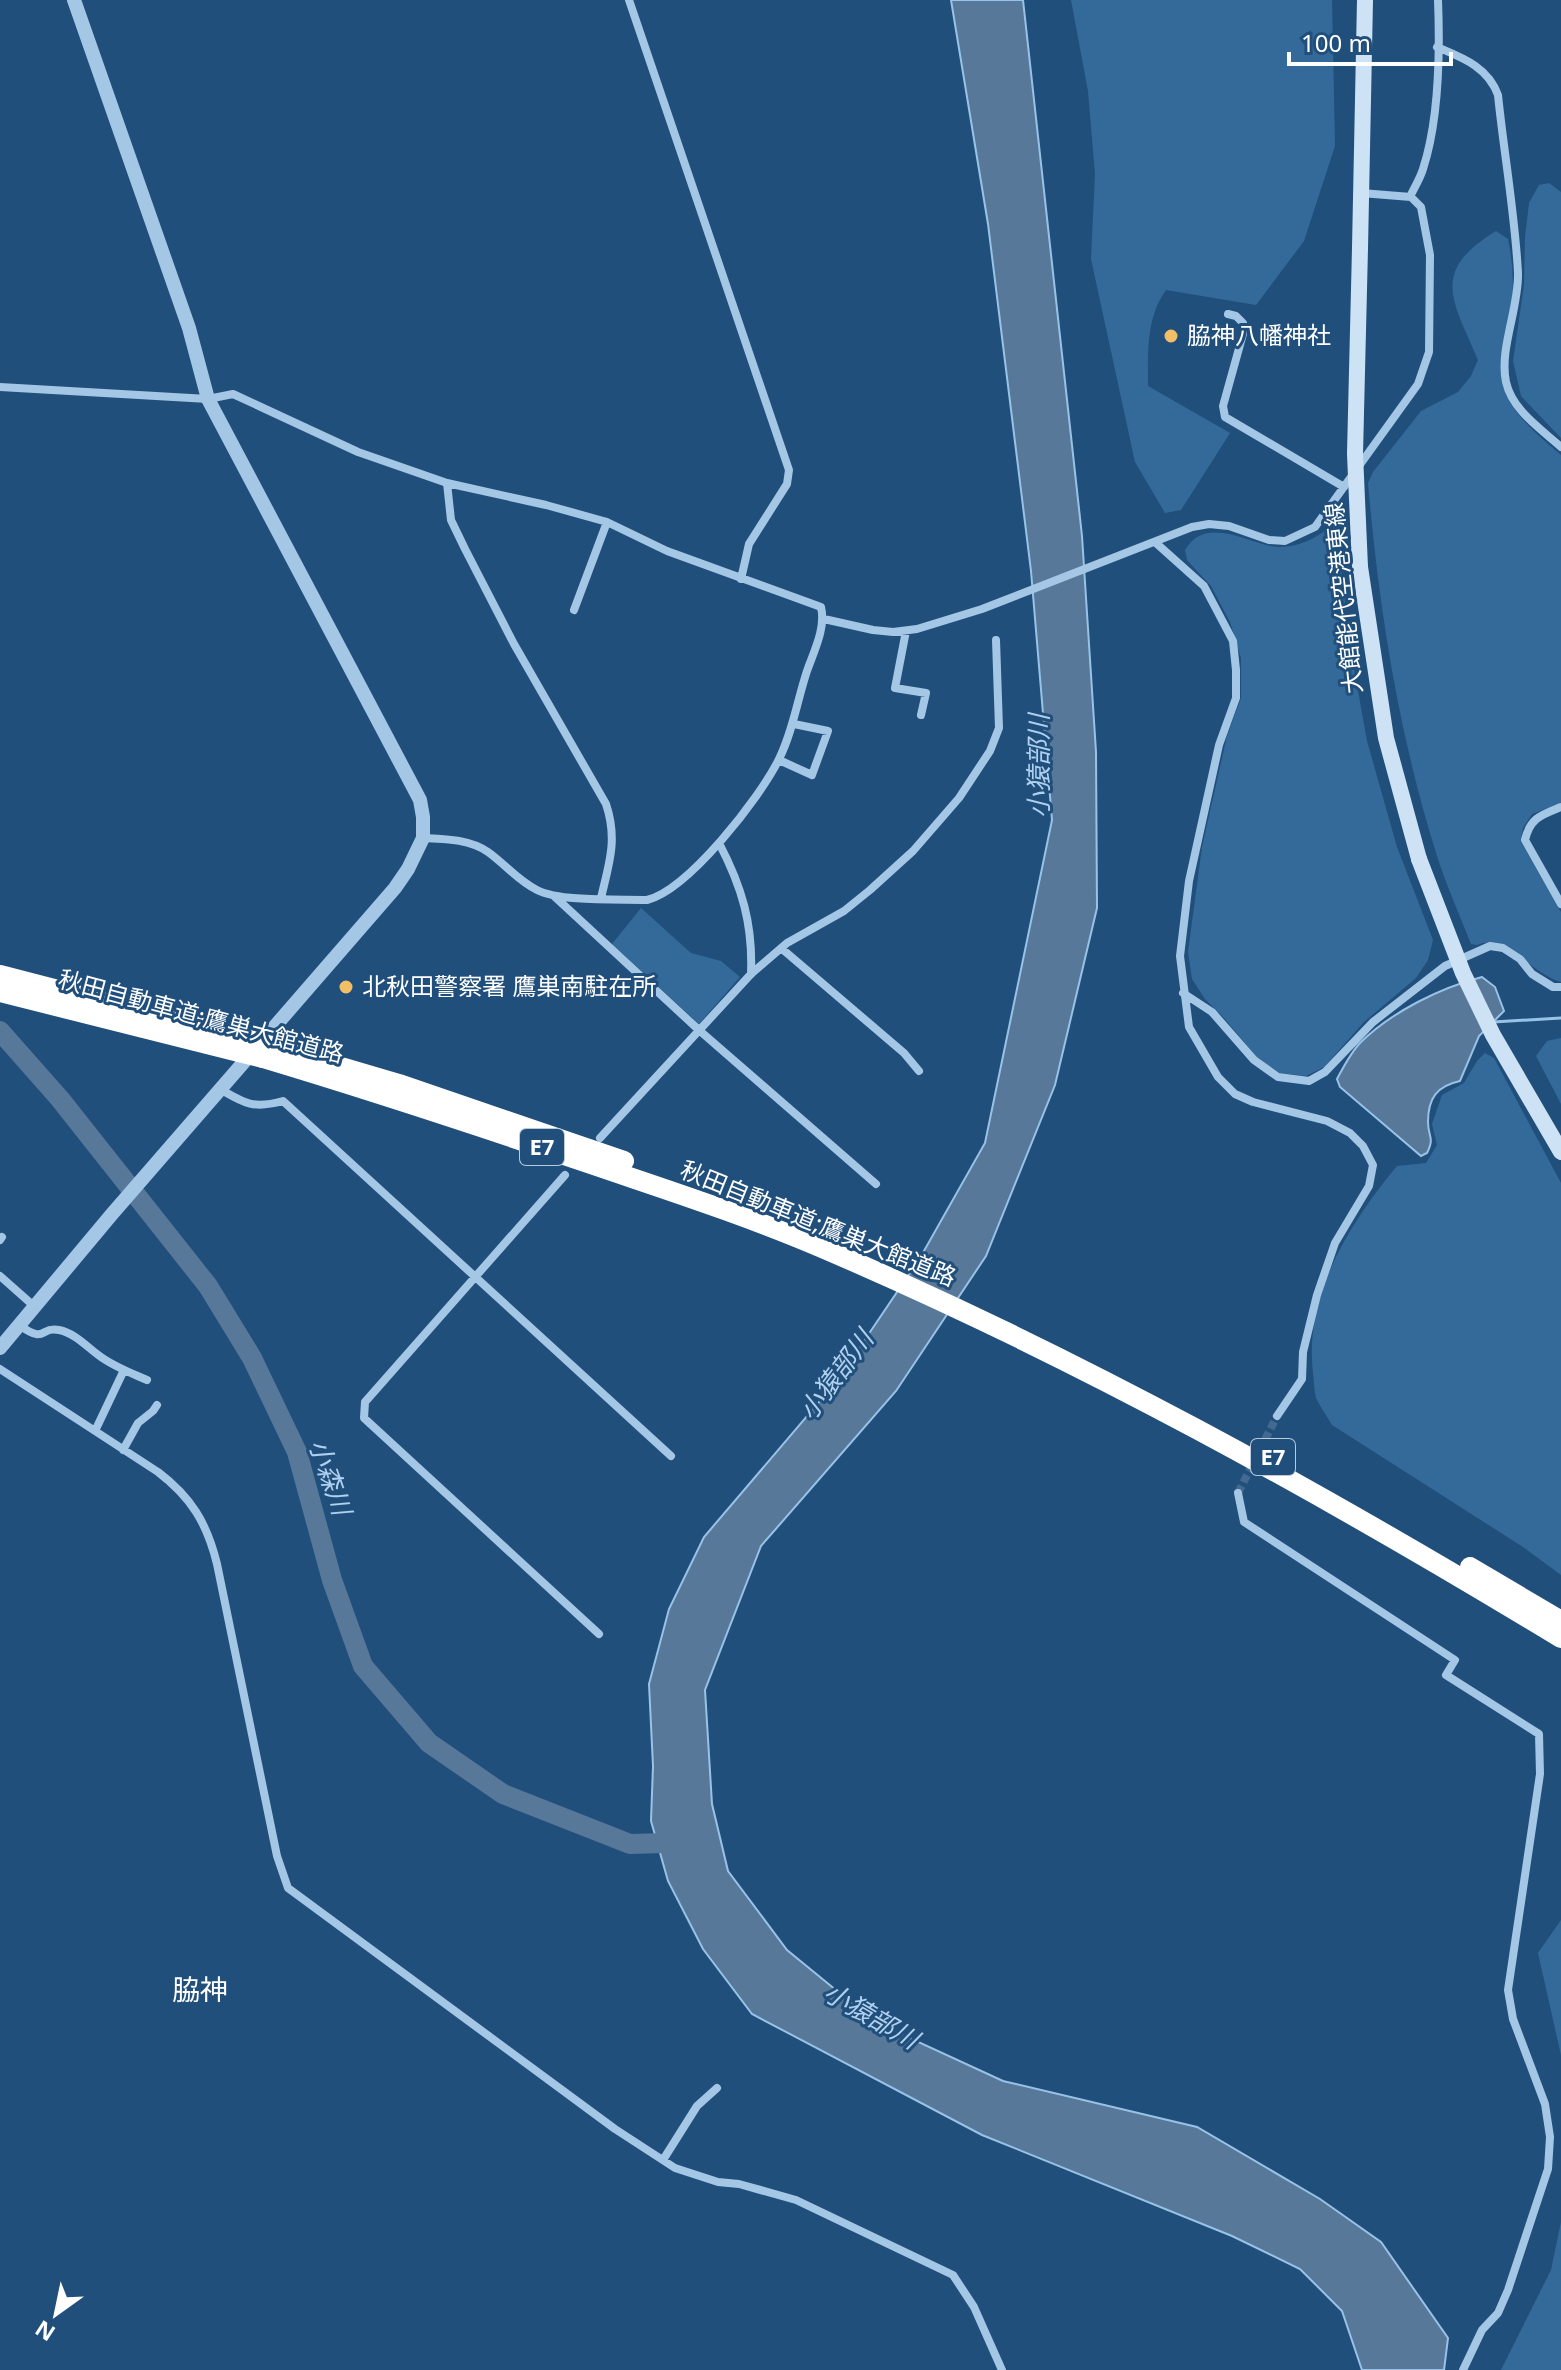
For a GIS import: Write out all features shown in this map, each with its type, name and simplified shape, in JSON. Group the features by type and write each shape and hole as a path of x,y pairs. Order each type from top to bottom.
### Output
{"highway":[{"name":"秋田自動車道;鷹巣大館道路","path":"0,975 60,997 267,1052 819,1242 1032,1338 1233,1434 1561,1619"},
{"name":"秋田自動車道;鷹巣大館道路","path":"0,992 60,997"},
{"name":"秋田自動車道;鷹巣大館道路","path":"1032,1338 1456,1574 1561,1640"}],"main road":[{"name":"大館能代空港東線","path":"1365,0 1355,454 1360,567 1386,738 1419,859 1463,973 1530,1103 1561,1152"}],"street":[{"path":"0,1348 112,1214 368,921 408,869 423,838 420,800 208,399 189,328 74,0"},
{"path":"629,0 789,470 787,484 749,544 741,579"},
{"path":"1410,197 1430,146 1438,0"},
{"path":"1437,47 1482,70 1493,82 1498,95 1518,274 1515,313 1506,360 1506,382 1520,410 1561,447"},
{"path":"824,619 873,630 906,631 982,609 1192,527 1209,524 1229,526 1269,540 1285,541 1315,527 1418,384 1429,352 1430,255 1421,207 1410,197 1361,193"},
{"path":"1228,314 1236,316 1243,323 1243,334 1223,406 1225,417 1344,487"},
{"path":"0,387 208,399 233,394 358,452 447,483 607,522 667,551 821,607 824,619 805,676 794,724 779,760 738,822 660,897 647,900 553,895 521,881 486,850 456,839 423,838"},
{"path":"447,483 451,520 465,549 514,644 606,804 613,826 611,854 601,898"},
{"path":"574,610 607,522"},
{"path":"1156,543 1204,586 1233,641 1236,670 1236,698 1219,745 1189,881 1180,956 1189,1027 1218,1077 1235,1094 1253,1102 1327,1121 1350,1133 1363,1146 1373,1165 1369,1186 1335,1243 1317,1295 1303,1352 1302,1379 1277,1416"},
{"path":"906,631 895,688 926,693 921,715"},
{"path":"600,1138 751,974 781,948 844,911 870,890 913,851 959,798 990,751 999,728 996,640"},
{"path":"779,760 812,775 828,731 794,724"},
{"path":"1561,807 1535,817 1525,840 1561,904"},
{"path":"719,843 737,877 745,905 752,944 751,974"},
{"path":"553,895 700,1031 876,1184"},
{"path":"1183,993 1212,1012 1254,1060 1266,1069 1278,1077 1309,1081 1325,1072 1373,1022 1445,966 1490,946 1503,948 1520,959 1532,974 1553,987 1561,987"},
{"path":"781,948 904,1053 919,1071"},
{"path":"220,1089 248,1105 283,1101 671,1456"},
{"path":"565,1175 365,1402 364,1418 599,1634"},
{"path":"0,1276 35,1307"},
{"path":"19,1325 34,1336 59,1330 124,1370 147,1380"},
{"path":"0,1369 179,1488 199,1514 212,1541 277,1856 288,1888 615,2129 675,2168 718,2182 739,2184 796,2200 953,2275 974,2307 1002,2370"},
{"path":"95,1431 124,1370"},
{"path":"123,1450 138,1423 157,1405"},
{"path":"1238,1493 1244,1522 1455,1660 1446,1675 1539,1734 1540,1774 1508,1990 1513,2019 1545,2104 1550,2137 1548,2169 1508,2290 1498,2313 1482,2330 1463,2370"},
{"path":"663,2160 697,2106 717,2088"}],"shaded area":[{"path":"951,0 1023,0 1082,536 1096,752 1097,908 1055,1085 986,1256 896,1391 761,1546 705,1690 712,1804 728,1871 787,1950 875,2022 1003,2081 1197,2127 1320,2199 1381,2242 1448,2338 1444,2370 1362,2370 1342,2311 1300,2269 1232,2236 982,2135 752,2014 703,1949 668,1881 651,1821 653,1766 649,1684 669,1609 704,1537 837,1381 920,1258 985,1143 1052,820 1031,571 988,224"},
{"path":"1071,0 1332,0 1335,146 1304,241 1256,305 1166,290 1155,312 1150,336 1148,386 1230,433 1181,510 1165,513 1135,462 1091,259 1095,174 1088,91"},
{"path":"1549,183 1561,192 1561,438 1521,396 1513,361 1524,285 1529,203 1539,185"},
{"path":"1496,231 1508,239 1512,271 1511,314 1502,364 1505,392 1520,417 1561,455 1561,803 1532,814 1523,828 1521,842 1561,912 1561,982 1498,944 1471,944 1449,891 1424,813 1392,673 1368,483 1373,472 1421,411 1458,392 1471,376 1478,360 1455,304 1452,288 1454,274 1461,260"},
{"path":"1328,528 1337,532 1350,646 1367,741 1397,847 1433,940 1428,960 1416,978 1364,1022 1324,1067 1306,1076 1280,1073 1258,1059 1205,999 1192,979 1188,952 1202,847 1227,736 1241,698 1241,658 1230,622 1211,586 1187,560 1185,550 1193,540 1213,533 1286,547 1316,537"},
{"path":"641,908 691,953 721,961 740,977 699,1024 612,944"},
{"path":"1482,977 1495,987 1504,1011 1479,1036 1460,1081 1445,1086 1435,1094 1428,1122 1431,1144 1427,1153 1421,1156 1340,1087 1337,1079 1357,1046 1388,1020 1434,994"},
{"path":"1561,1038 1561,1104 1536,1056 1547,1041"},
{"path":"1485,1053 1494,1058 1561,1183 1561,1575 1523,1547 1332,1425 1315,1392 1312,1344 1316,1316 1323,1289 1347,1236 1397,1166 1426,1163 1437,1145 1432,1124 1442,1095 1464,1083"},
{"path":"1561,1920 1561,2055 1538,1953"},
{"path":"1561,2222 1561,2370 1501,2370 1551,2270"}],"waterway":[{"path":"1493,1022 1561,1018"},
{"name":"小森川","path":"0,1031 60,1099 208,1286 252,1358 297,1452 332,1580 363,1666 429,1743 503,1794 630,1844 665,1843"}],"tunnel":[{"path":"1238,1493 1277,1416"}],"place":[{"name":"脇神八幡神社","path":"1171,336"},
{"name":"北秋田警察署 鷹巣南駐在所","path":"346,987"}],"district":[{"name":"脇神","path":"200,1990"}],"water label":[{"name":"小猿部川","path":"1039,766"},
{"name":"小猿部川","path":"836,1375"},
{"name":"小猿部川","path":"871,2016"}]}
